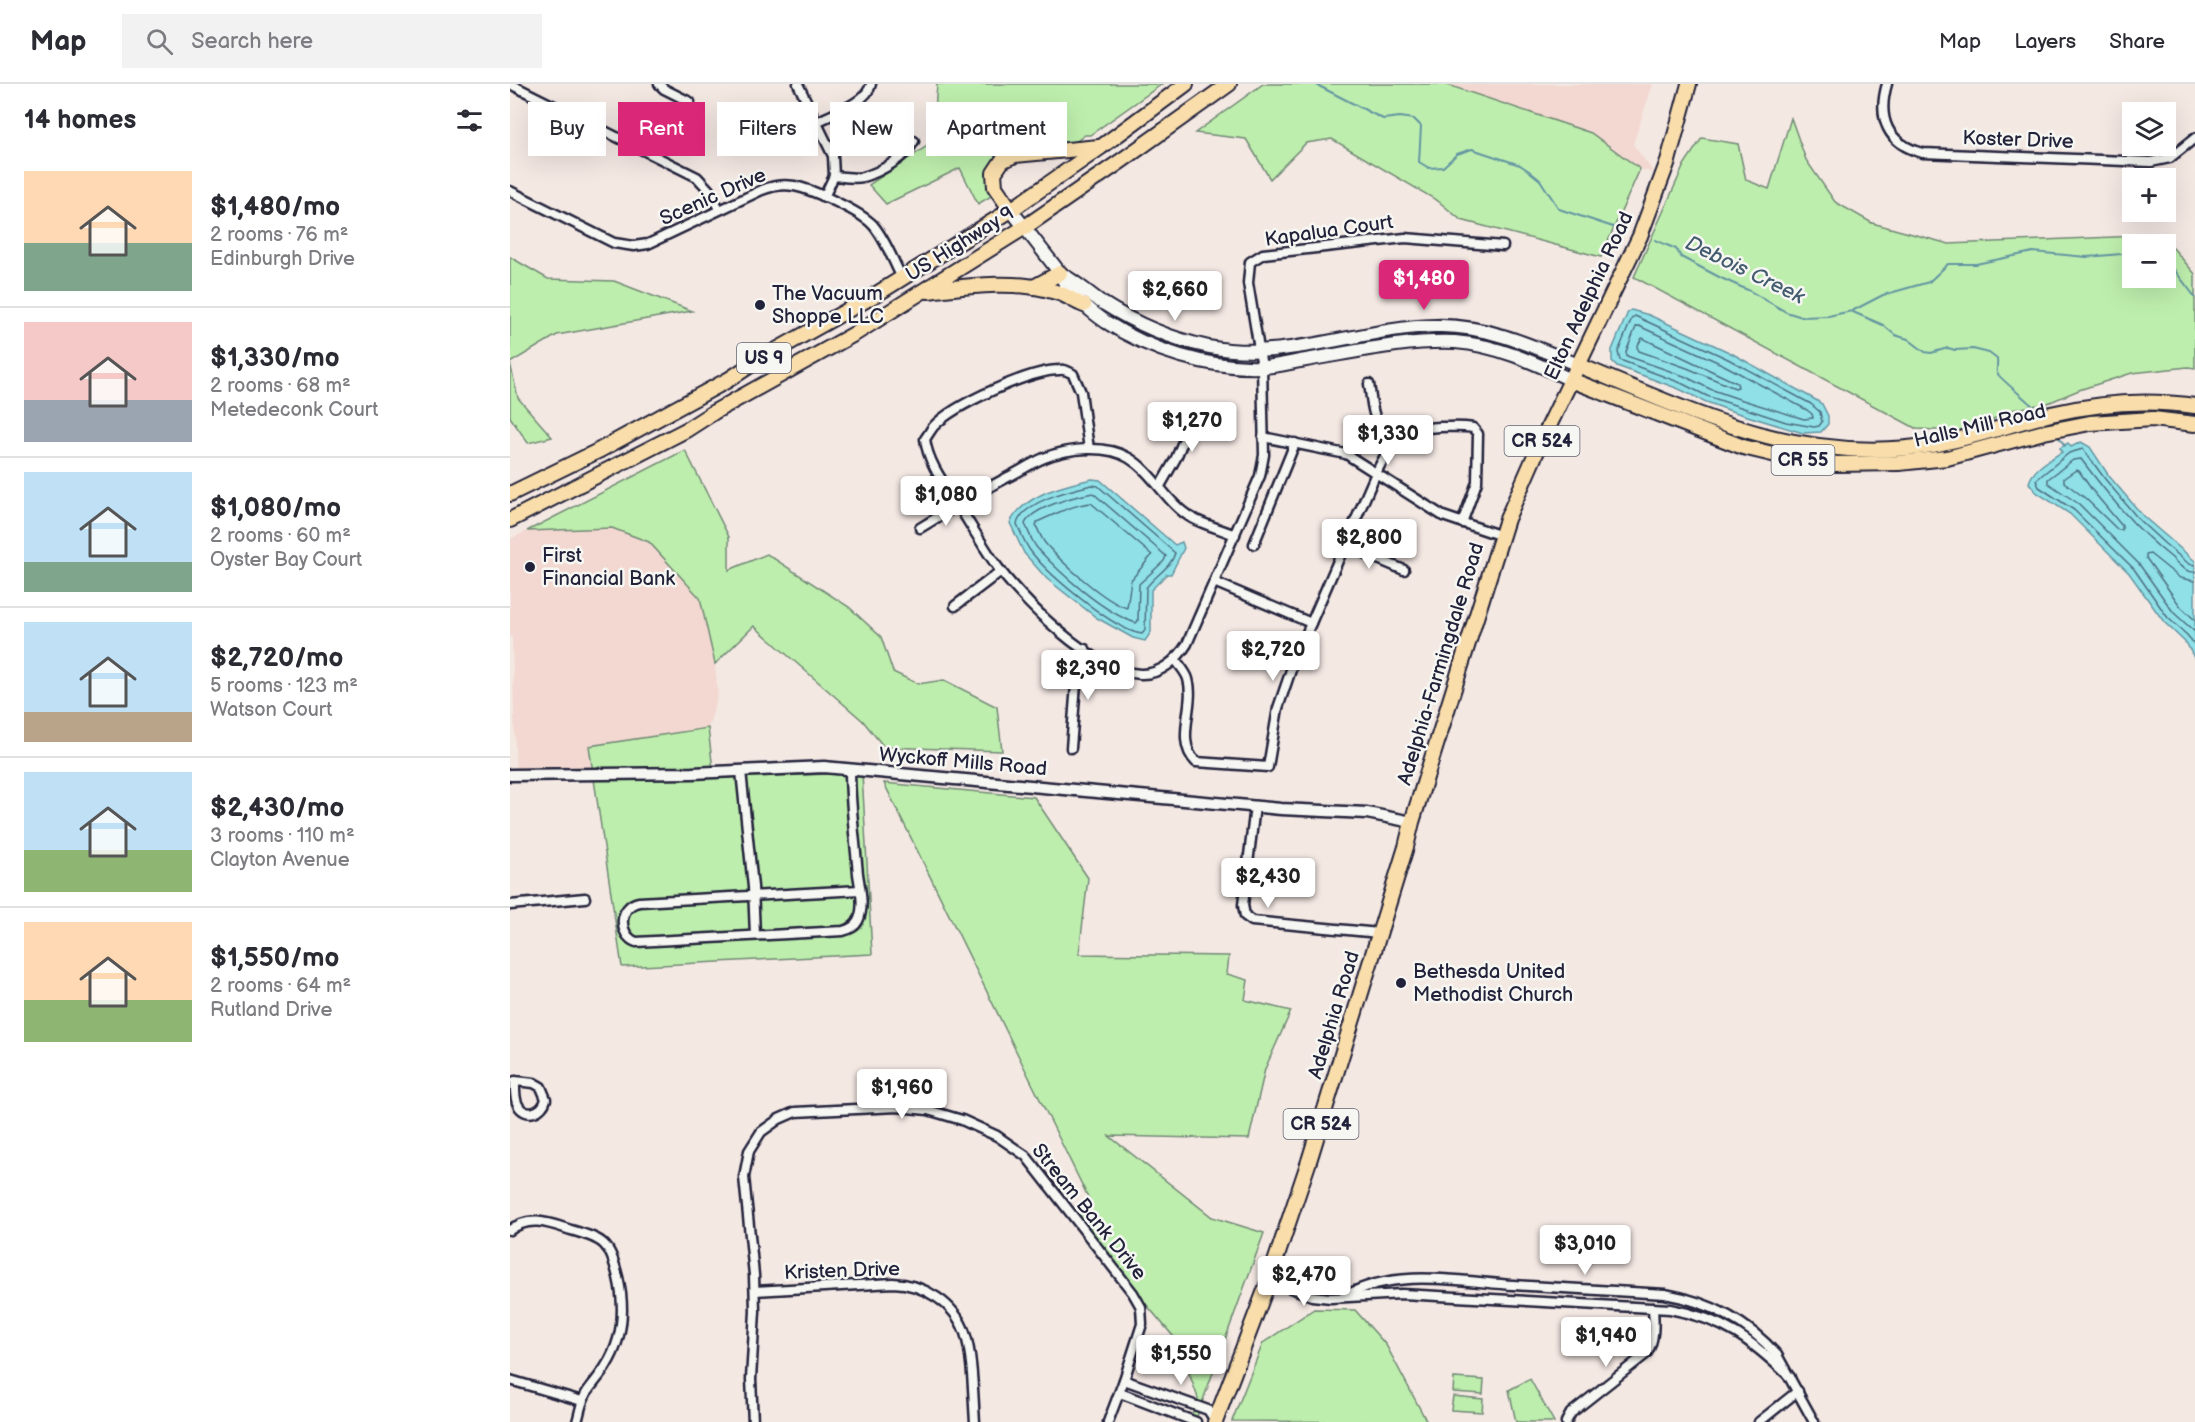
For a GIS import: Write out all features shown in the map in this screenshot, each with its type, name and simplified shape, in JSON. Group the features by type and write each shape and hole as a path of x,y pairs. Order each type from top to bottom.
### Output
{"main road":[{"name":"US Highway 9","path":"510,495 728,380 902,278 1011,210 1186,84"},
{"name":"US Highway 9","path":"510,520 686,430 856,333 1025,227 1229,84"},
{"name":"Elton Adelphia Road","path":"1507,519 1612,297 1655,199 1689,84"},
{"path":"1101,147 1015,155 1002,161 994,173 995,187 1060,273 1064,284 1084,305 1114,327 1149,345 1208,362 1262,367 1415,342 1457,342 1506,352 1571,380"},
{"path":"1034,287 1060,273"},
{"path":"1060,273 1119,313 1153,330 1211,347 1260,351 1312,345 1413,327 1448,326 1499,335 1531,345 1578,365"},
{"path":"922,291 964,286 1034,287 1059,293 1084,305"},
{"name":"Halls Mill Road","path":"1578,365 1748,432 1818,446 1870,449 1921,446 1956,440 2053,414 2096,406 2136,402 2195,406"},
{"name":"Halls Mill Road","path":"1571,380 1735,445 1789,458 1825,463 1886,464 1947,458 2063,427 2105,421 2169,420 2195,424"},
{"name":"Adelphia-Farmingdale Road","path":"1412,822 1507,519"},
{"name":"Adelphia Road","path":"1215,1422 1269,1280 1326,1110 1412,822"}],"street":[{"path":"510,84 697,177 710,190 719,209"},
{"path":"659,84 663,89 690,102"},
{"path":"798,84 807,102"},
{"path":"818,121 860,100 870,90 871,84"},
{"name":"Koster Drive","path":"1887,84 1882,109 1887,126 1900,142 1923,153 2151,162 2170,158 2195,138"},
{"path":"818,124 833,156 834,176 824,197"},
{"path":"834,176 851,178 870,174 903,156"},
{"name":"Scenic Drive","path":"510,191 614,243 626,246 648,244 762,190 778,186 804,188 862,216 874,226 902,278"},
{"name":"Kapalua Court","path":"1260,351 1248,283 1250,262 1263,255 1405,238 1503,246"},
{"path":"1089,449 1081,392 1073,374 1063,369 1049,371 987,392 933,427 925,439 927,454 1001,571 1032,605 1060,632 1107,665 1140,674 1160,670 1180,656 1187,644 1260,476 1264,455 1260,351"},
{"path":"1369,384 1376,423 1380,429 1396,440"},
{"path":"1160,486 1193,418 1228,433"},
{"path":"1175,659 1188,677 1190,689 1186,740 1189,755 1196,762 1268,767 1278,708 1292,667 1376,473 1390,445 1401,434 1420,428 1473,428 1478,434 1477,483 1462,523"},
{"path":"1263,437 1346,454 1443,516 1502,536"},
{"path":"1254,544 1295,443"},
{"path":"921,528 958,504 1045,458 1075,450 1089,449 1129,458 1191,518 1235,534"},
{"path":"1345,545 1404,570"},
{"path":"955,606 1001,571"},
{"path":"1214,582 1311,623"},
{"path":"1071,748 1077,671 1085,649"},
{"name":"Wyckoff Mills Road","path":"510,775 741,771 807,767 1255,806 1367,813 1412,822"},
{"path":"850,770 860,890 860,914 856,924 848,930 636,942 628,936 624,921 626,908 634,903 860,890"},
{"path":"741,771 755,935"},
{"path":"1255,806 1242,905 1245,916 1252,921 1379,933"},
{"path":"510,905 585,898"},
{"path":"512,1079 541,1086 546,1099 542,1108 528,1113 518,1106 512,1079"},
{"name":"Stream Bank Drive","path":"753,1422 751,1379 755,1291 744,1177 749,1151 760,1132 779,1119 795,1112 897,1107 928,1110 962,1120 997,1136 1026,1156 1133,1293 1141,1307 1142,1324 1125,1380 1108,1422"},
{"path":"510,1230 522,1222 541,1221 595,1237 609,1249 613,1257 622,1295 621,1325 607,1366 582,1401 577,1422"},
{"path":"1345,1296 1373,1284 1418,1279 1665,1294 1685,1298 1719,1310 1748,1327 1777,1355 1814,1422"},
{"path":"1269,1280 1312,1296 1331,1298 1402,1294 1653,1308 1691,1313 1724,1325 1753,1343 1790,1377"},
{"name":"Kristen Drive","path":"755,1291 893,1283 910,1284 926,1290 943,1302 965,1332 975,1422"},
{"path":"1566,1422 1572,1413 1650,1349 1653,1308"},
{"path":"510,1380 582,1401"},
{"path":"1125,1380 1208,1410 1215,1422"},
{"path":"1759,1422 1798,1391"},
{"path":"1120,1393 1196,1422"}],"shaded area":[{"path":"1445,84 1653,84 1633,144 1654,173 1640,169 1591,133"},
{"path":"612,528 649,542 700,598 715,664 718,695 708,728 589,746 592,780 516,780 512,637 510,636 510,539 527,531"}],"green space":[{"path":"937,84 1162,84 1090,135 1085,135 1067,145 1067,102 936,102"},
{"path":"1263,84 1445,84 1591,133 1640,169 1601,257 1461,220 1438,201 1332,139 1306,143 1270,179 1246,139 1195,133"},
{"path":"1791,118 1806,160 1835,202 1872,223 1949,244 2122,237 2122,288 2176,288 2176,252 2195,274 2195,368 2132,373 2079,390 2048,403 2012,410 1973,429 1955,431 1917,429 1634,277 1684,165 1702,138 1738,144 1746,180 1769,189"},
{"path":"926,147 926,156 1008,156 993,195 978,204 960,168 886,204 869,185"},
{"path":"510,257 548,279 614,281 692,311 557,335 510,363"},
{"path":"510,363 518,398 552,437 528,443 510,417"},
{"path":"685,450 729,537 729,570 767,554 849,607 881,637 893,672 918,684 944,680 997,707 1002,751 884,747 863,721 754,626 715,664 700,598 649,542 612,528 527,531"},
{"path":"708,728 714,778 862,773 872,954 622,967 589,746"},
{"path":"884,783 1034,797 1088,878 1079,954 1229,956 1227,974 1248,980 1245,1000 1291,1011 1265,1069 1249,1139 1109,1136 1212,1217 1264,1233 1195,1422 1189,1422 1198,1398 1178,1342 1072,1217 1090,1201"},
{"path":"1314,1309 1355,1310 1386,1345 1427,1422 1232,1421 1263,1343"},
{"path":"1454,1378 1484,1380 1483,1394 1453,1392"},
{"path":"1530,1379 1554,1422 1516,1422 1509,1390"},
{"path":"1453,1396 1483,1399 1482,1412 1451,1410"}],"water":[{"path":"1631,310 1649,315 1731,353 1814,399 1822,404 1828,416 1828,424 1821,432 1803,433 1731,411 1617,366 1612,361 1612,350 1628,312"},
{"path":"2081,442 2090,447 2109,476 2144,517 2195,561 2195,660 2187,644 2164,622 2129,573 2070,514 2036,492 2029,483 2038,469 2062,452 2060,448 2068,443 2071,447"},
{"path":"1092,479 1100,480 1175,545 1182,542 1184,548 1171,574 1167,574 1151,590 1151,632 1145,641 1133,638 1097,618 1047,579 1024,553 1010,523 1016,513 1034,498 1057,488"}],"waterway":[{"name":"Debois Creek","path":"1315,84 1383,119 1400,117 1414,119 1421,126 1419,162 1429,168 1443,167 1457,154 1472,149 1520,165 1529,171 1540,180 1559,209 1625,231"},
{"name":"Debois Creek","path":"1655,240 1676,249 1681,257 1721,278 1750,291 1786,312 1802,317 1828,316 1852,311 1883,295 1929,282 1948,264 1976,264 2033,252 2087,257 2122,254"},
{"name":"Debois Creek","path":"2176,272 2195,297"},
{"path":"1853,312 1883,325 1895,335 1908,339 1925,352 1931,353 1948,348 1973,349 1989,353 1997,359 1999,376 2039,412"},
{"path":"2058,436 2065,446"}],"place":[{"name":"The Vacuum Shoppe LLC","path":"760,305"},
{"name":"First Financial Bank","path":"530,567"},
{"name":"Bethesda United Methodist Church","path":"1401,983"}]}
